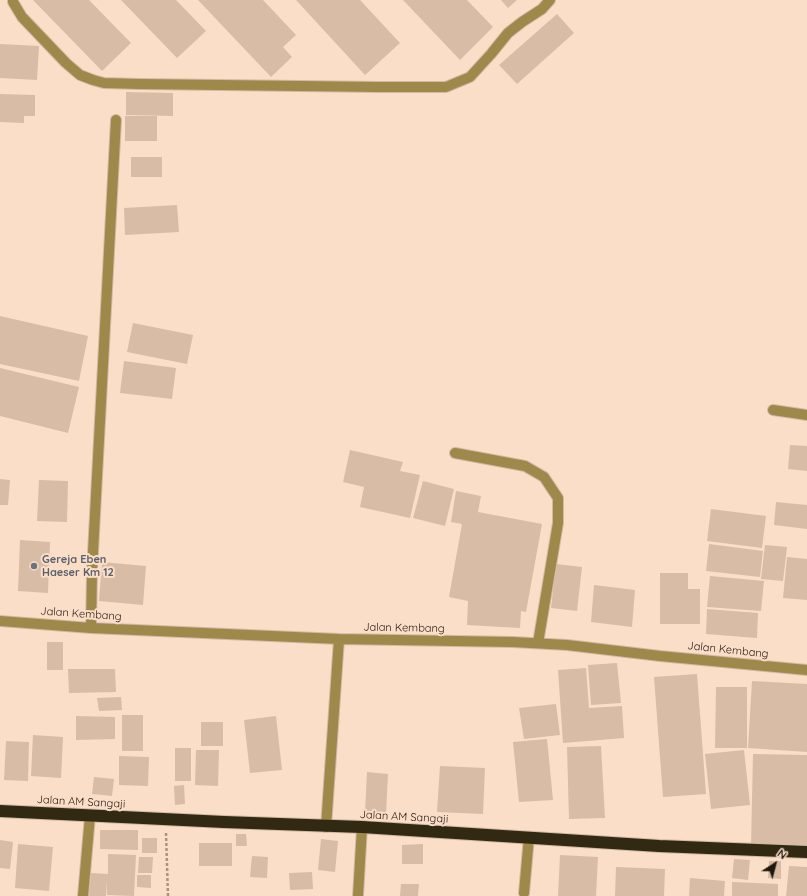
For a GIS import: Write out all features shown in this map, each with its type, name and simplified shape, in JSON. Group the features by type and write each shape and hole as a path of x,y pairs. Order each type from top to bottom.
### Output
{"highway":[{"name":"Jalan AM Sangaji","path":"0,811 362,828 660,846 807,852"}],"street":[{"path":"13,0 22,17 80,75 104,83 379,87 446,87 470,77 508,33 542,9 550,0"},
{"path":"92,628 92,571 116,120"},
{"path":"773,410 807,415"},
{"path":"456,453 525,466 544,477 558,498 558,523 538,643"},
{"name":"Jalan Kembang","path":"0,621 92,628 339,638 538,643 807,670"},
{"path":"326,827 339,638"},
{"path":"83,896 90,816"},
{"path":"358,896 362,828"},
{"path":"524,893 529,837"}],"path":[{"path":"166,819 168,896"}],"building":[{"path":"33,0 89,0 131,43 102,71"},
{"path":"121,0 176,0 206,31 177,58"},
{"path":"198,0 263,0 296,35 283,47 292,57 271,77"},
{"path":"296,0 360,0 400,43 365,75"},
{"path":"403,0 467,0 493,27 460,60"},
{"path":"501,0 517,0 508,8"},
{"path":"557,14 574,33 517,84 499,65"},
{"path":"0,44 39,46 37,80 0,78"},
{"path":"126,92 173,93 173,116 126,115"},
{"path":"0,94 35,95 35,116 24,116 24,123 0,122"},
{"path":"125,116 157,116 157,141 125,141"},
{"path":"131,157 162,157 162,177 131,177"},
{"path":"177,205 179,232 125,235 124,208"},
{"path":"0,316 88,336 79,381 0,364"},
{"path":"133,323 193,335 187,364 127,352"},
{"path":"124,361 176,368 172,399 120,393"},
{"path":"0,368 79,387 68,433 0,416"},
{"path":"790,445 807,446 807,471 788,469"},
{"path":"350,450 403,462 400,471 420,475 410,518 360,507 364,487 343,482"},
{"path":"0,479 10,480 8,505 0,505"},
{"path":"39,480 68,481 67,522 37,521"},
{"path":"423,481 454,489 445,526 413,518"},
{"path":"456,491 481,496 478,512 542,524 526,612 521,611 520,628 467,625 468,601 449,597 462,524 451,522"},
{"path":"776,502 807,505 807,529 774,525"},
{"path":"711,509 766,516 762,548 707,541"},
{"name":"Gereja Eben Haeser Km 12","path":"20,540 50,542 48,593 18,591"},
{"path":"709,544 763,551 760,577 706,571"},
{"path":"765,545 787,547 783,581 761,579"},
{"path":"787,557 807,559 807,600 783,598"},
{"path":"102,562 146,566 143,605 99,601"},
{"path":"556,564 582,567 577,611 551,608"},
{"path":"660,573 688,573 688,589 700,589 700,624 660,624"},
{"path":"710,576 764,581 761,611 707,607"},
{"path":"594,585 635,590 632,627 591,622"},
{"path":"707,609 758,613 757,638 706,634"},
{"path":"47,642 63,642 63,670 47,670"},
{"path":"617,663 621,703 591,705 588,665"},
{"path":"586,668 589,708 622,706 624,738 563,743 558,670"},
{"path":"68,669 115,669 116,692 69,693"},
{"path":"697,674 706,794 663,797 654,677"},
{"path":"752,681 807,684 807,752 748,748"},
{"path":"716,687 747,687 747,748 715,748"},
{"path":"121,697 122,710 99,711 97,698"},
{"path":"556,704 560,735 524,739 519,708"},
{"path":"122,715 143,715 143,751 122,751"},
{"path":"76,716 115,717 115,739 76,740"},
{"path":"276,716 282,770 250,773 244,720"},
{"path":"201,722 223,722 223,746 201,746"},
{"path":"33,735 63,737 61,778 31,776"},
{"path":"547,739 553,800 519,802 513,742"},
{"path":"6,741 29,742 28,781 4,780"},
{"path":"601,746 605,818 569,819 567,747"},
{"path":"175,748 191,748 191,781 175,781"},
{"path":"196,750 219,750 218,786 195,785"},
{"path":"744,750 750,805 711,809 705,754"},
{"path":"753,754 807,755 807,846 751,845"},
{"path":"119,756 149,757 148,786 119,785"},
{"path":"440,766 485,768 483,814 437,812"},
{"path":"367,772 388,774 386,813 365,812"},
{"path":"94,777 114,779 112,796 92,794"},
{"path":"184,785 185,804 175,805 174,786"},
{"path":"100,830 138,830 138,850 100,849"},
{"path":"236,834 246,834 247,846 236,846"},
{"path":"142,838 157,838 157,853 142,853"},
{"path":"321,839 338,841 335,872 318,870"},
{"path":"0,840 13,842 10,869 0,868"},
{"path":"199,843 232,843 232,866 199,866"},
{"path":"18,844 53,847 49,891 15,888"},
{"path":"423,844 423,864 402,864 402,845"},
{"path":"108,854 136,855 134,896 107,895 107,880 106,896 89,896 91,873 108,874"},
{"path":"560,855 598,857 596,896 558,896"},
{"path":"252,856 268,857 267,878 250,877"},
{"path":"139,857 153,857 152,873 138,873"},
{"path":"734,859 750,860 748,880 732,878"},
{"path":"769,861 781,861 781,879 768,878"},
{"path":"789,866 807,867 807,896 786,896"},
{"path":"616,867 665,869 664,896 615,896"},
{"path":"312,872 313,889 290,890 289,873"},
{"path":"137,875 151,875 151,888 137,887"},
{"path":"690,878 725,881 724,896 689,896"},
{"path":"732,882 778,884 778,896 732,896"},
{"path":"401,884 419,884 418,896 400,896"}],"place":[{"name":"Gereja Eben Haeser Km 12","path":"34,566"}]}
